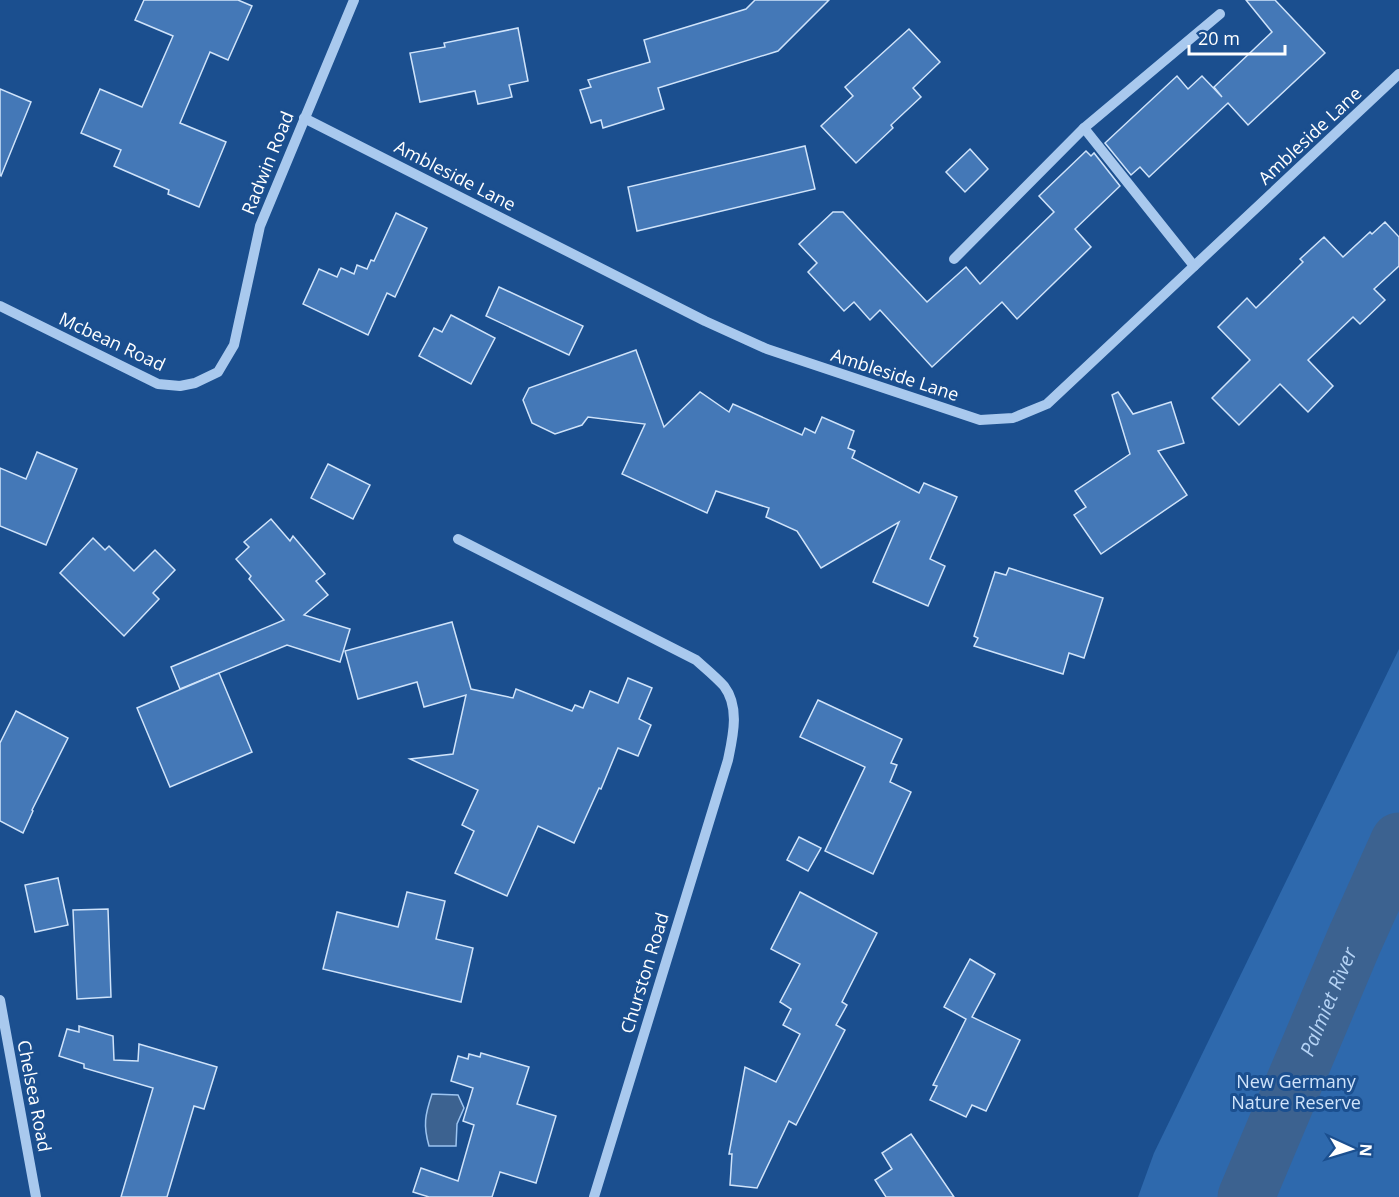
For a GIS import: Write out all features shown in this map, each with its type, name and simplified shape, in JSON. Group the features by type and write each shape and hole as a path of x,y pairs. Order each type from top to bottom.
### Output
{"street":[{"name":"Radwin Road","path":"234,345 260,226 354,0"},
{"path":"954,259 1084,128 1220,14"},
{"name":"Ambleside Lane","path":"304,118 662,300 767,349 980,420 1013,418 1047,404 1399,74"},
{"path":"1084,128 1194,266"},
{"name":"Mcbean Road","path":"0,306 158,384 180,386 195,383 218,372 234,345"},
{"name":"Churston Road","path":"458,538 696,660 724,687 733,706 734,730 728,760 594,1197"},
{"name":"Chelsea Road","path":"0,1000 36,1197"}],"green space":[{"name":"New Germany Nature Reserve","path":"1399,649 1399,1197 1138,1197 1154,1153"}],"shaded area":[{"path":"432,1094 458,1095 464,1108 457,1124 456,1146 429,1146 426,1120"}],"building":[{"path":"144,0 238,0 252,6 228,60 210,52 180,123 226,142 199,207 168,194 169,190 114,166 121,150 81,133 100,89 142,107 173,36 135,20"},
{"path":"755,0 829,0 778,51 658,88 664,109 603,128 601,120 591,123 580,90 591,87 588,80 650,62 644,40 746,9"},
{"path":"1246,0 1275,0 1325,53 1248,125 1228,103 1149,177 1140,167 1131,175 1105,143 1177,76 1188,89 1202,76 1222,97 1214,87 1272,32"},
{"path":"518,28 528,81 509,85 512,97 478,104 475,91 420,102 410,53 445,47 444,43"},
{"path":"909,29 940,62 913,88 921,97 891,125 893,128 856,163 821,126 853,96 845,87"},
{"path":"0,89 31,102 1,176 0,175"},
{"path":"805,146 815,189 637,231 628,187"},
{"path":"970,149 988,169 965,192 946,172"},
{"path":"1086,151 1091,156 1094,153 1120,186 1075,229 1091,247 1017,319 1002,302 932,367 880,310 870,320 854,302 844,311 808,272 817,263 799,244 833,212 843,212 927,302 966,267 980,284 1054,212 1039,196"},
{"path":"396,213 427,228 395,297 387,293 368,335 303,304 319,269 337,277 341,268 354,274 357,265 367,269 371,260 374,261"},
{"path":"1385,222 1399,237 1399,266 1374,289 1385,300 1360,324 1353,317 1308,360 1333,386 1308,412 1280,384 1239,425 1212,398 1250,360 1218,327 1247,298 1256,308 1303,262 1300,259 1324,237 1343,257 1370,232 1372,234"},
{"path":"499,287 583,326 569,355 486,316"},
{"path":"451,315 495,338 471,384 419,356 434,328 442,332"},
{"path":"636,350 664,427 700,392 729,412 733,404 802,435 805,428 815,433 822,417 854,431 848,448 855,451 852,458 919,493 924,483 957,497 930,559 945,566 928,606 873,582 899,522 821,568 797,531 766,517 769,508 716,491 707,513 622,474 645,424 588,417 582,425 555,434 532,423 523,400 529,388"},
{"path":"1118,392 1133,414 1171,402 1184,443 1158,451 1187,495 1101,554 1074,515 1086,507 1075,491 1130,454 1112,395"},
{"path":"37,452 77,469 46,545 0,526 0,468 26,479"},
{"path":"328,464 370,485 353,519 311,498"},
{"path":"271,519 290,541 293,536 325,574 316,581 328,595 304,615 350,629 340,662 287,645 180,689 171,667 284,620 249,579 251,576 236,559 249,547 244,542"},
{"path":"93,538 105,550 109,546 134,571 155,550 175,570 153,593 159,599 124,636 60,573"},
{"path":"1009,568 1103,598 1084,658 1069,653 1063,674 974,646 978,638 974,636 995,572 1006,575"},
{"path":"452,622 471,689 513,698 516,689 572,711 575,705 583,708 590,691 618,703 628,678 652,688 639,719 651,725 638,756 618,748 601,789 599,788 574,843 538,826 507,896 455,873 474,831 462,825 478,790 410,759 453,754 466,695 424,707 417,682 358,699 345,651"},
{"path":"219,673 252,752 170,787 137,708"},
{"path":"818,700 902,739 891,763 897,765 890,782 911,792 873,874 825,851 865,767 800,737"},
{"path":"16,711 68,738 23,833 0,821 0,743"},
{"path":"799,837 821,848 808,871 787,860"},
{"path":"58,878 68,925 35,932 25,885"},
{"path":"407,892 445,901 436,939 473,948 461,1002 323,969 337,912 398,927"},
{"path":"800,892 877,933 842,1002 847,1005 836,1025 845,1030 796,1125 789,1121 757,1188 730,1185 732,1154 729,1154 745,1067 776,1082 800,1034 783,1025 791,1009 780,1002 800,964 771,949"},
{"path":"108,909 111,997 77,999 73,910"},
{"path":"970,959 995,974 972,1017 1020,1040 986,1111 972,1105 966,1117 930,1100 937,1086 933,1085 966,1019 944,1007"},
{"path":"79,1026 113,1036 114,1060 138,1061 139,1044 217,1067 204,1109 194,1106 167,1197 121,1197 153,1088 84,1068 84,1064 59,1056 67,1029 79,1032"},
{"path":"481,1053 529,1067 517,1104 556,1116 536,1183 500,1172 492,1197 429,1197 413,1192 421,1168 458,1181 474,1125 463,1121 473,1088 451,1081 458,1056 468,1059 469,1054 480,1057"},
{"path":"911,1134 954,1197 886,1197 875,1180 892,1169 882,1153"}],"waterway":[{"name":"Palmiet River","path":"1246,1197 1354,941 1399,841"}]}
